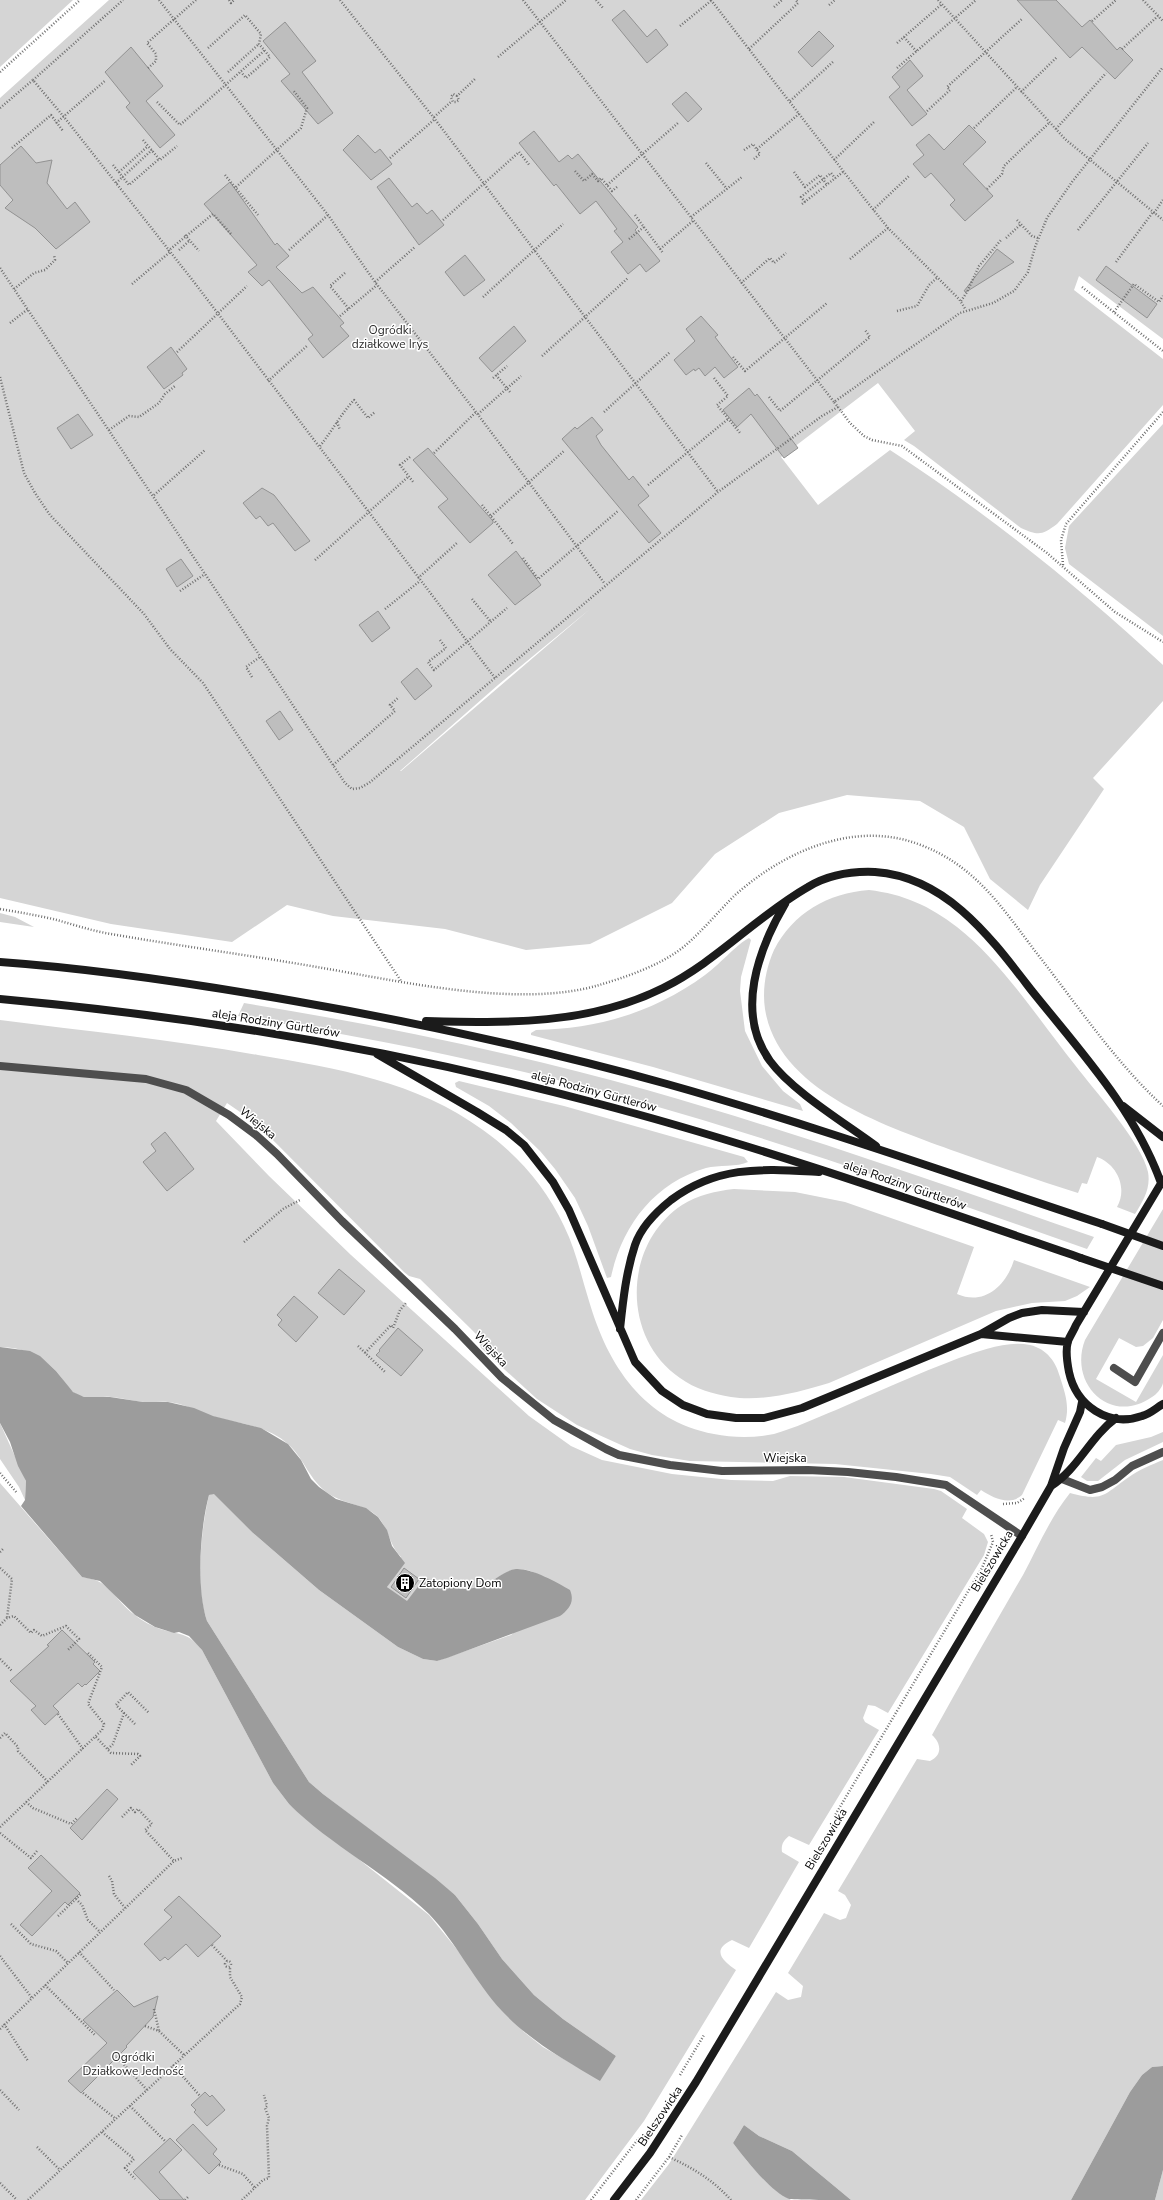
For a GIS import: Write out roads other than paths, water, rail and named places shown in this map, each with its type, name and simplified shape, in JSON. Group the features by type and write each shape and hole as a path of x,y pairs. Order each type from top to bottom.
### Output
{"main road":[{"path":"408,1020 497,1023 559,1018 614,1008 663,988 696,968 808,886 834,876 858,871 893,873 924,884 950,900 988,936 1121,1104 1162,1182 1084,1312 1068,1342 1066,1357 1070,1376 1082,1402 1101,1415 1116,1418 1141,1417 1163,1404"},
{"path":"787,901 773,924 756,969 750,1000 755,1035 769,1060 786,1079 882,1150"},
{"name":"aleja Rodziny Gürtlerów","path":"0,962 114,973 216,987 408,1020 522,1047 665,1084 882,1150 1163,1246"},
{"name":"aleja Rodziny Gürtlerów","path":"0,999 234,1028 369,1049 495,1077 598,1103 712,1135 833,1173 1163,1286"},
{"path":"369,1049 477,1112 506,1130 524,1145 552,1182 570,1210 620,1330 635,1362 662,1391 683,1405 707,1414 736,1418 764,1418 802,1408 981,1334 1009,1318 1022,1313 1042,1310 1084,1312"},
{"path":"1121,1104 1163,1137"},
{"path":"620,1330 624,1287 635,1244 654,1214 680,1193 703,1180 721,1174 790,1170 833,1173"},
{"path":"981,1334 1068,1342"},
{"name":"Bielszowicka","path":"614,2200 650,2152 696,2082 1022,1536 1051,1486 1064,1448 1080,1412 1082,1402"},
{"path":"1051,1486 1062,1479 1096,1436 1116,1418"}],"street":[{"name":"Wiejska","path":"0,1066 146,1079 186,1090 229,1115 256,1135 394,1271 418,1292 502,1378 535,1406 576,1433 619,1455 670,1465 722,1471 808,1470 848,1472 896,1477 946,1485 1022,1536"},
{"path":"1114,1368 1135,1382 1163,1333"},
{"path":"1062,1479 1090,1490 1102,1487 1115,1480 1132,1466 1163,1452"}],"place":[{"name":"Zatopiony Dom","path":"405,1583"}],"park label":[{"name":"Ogródki działkowe Irys","path":"390,337"},
{"name":"Ogródki Działkowe Jedność","path":"133,2064"}]}
